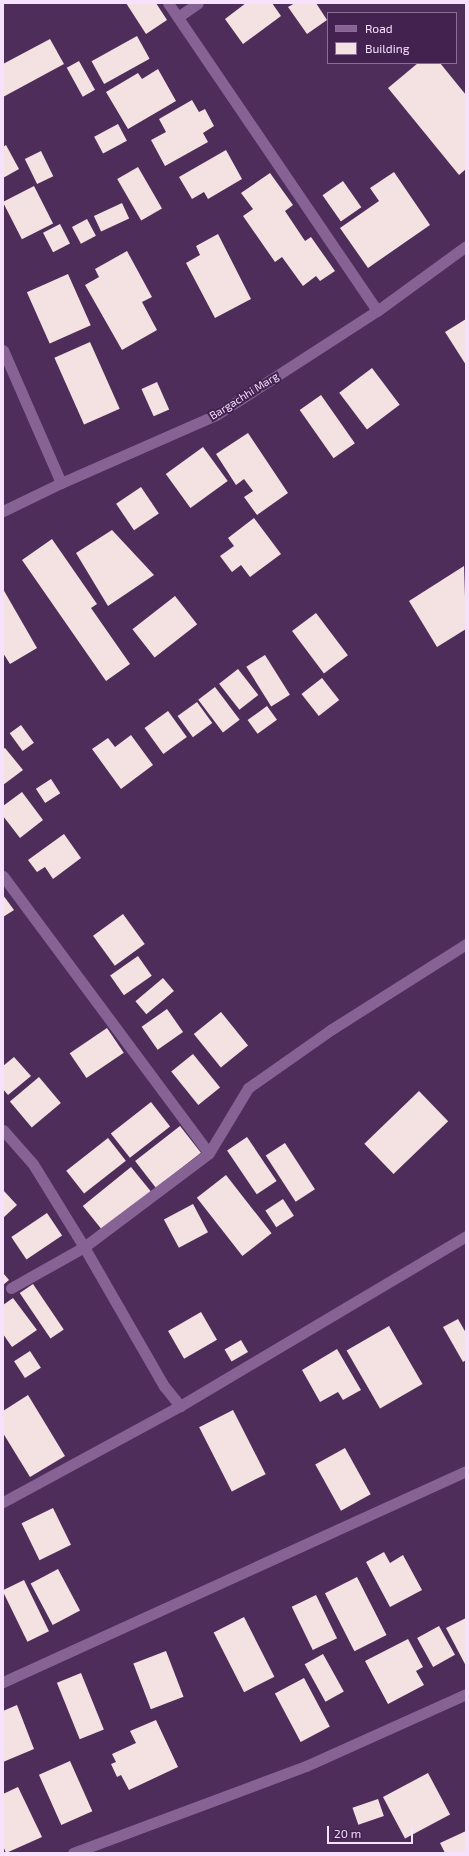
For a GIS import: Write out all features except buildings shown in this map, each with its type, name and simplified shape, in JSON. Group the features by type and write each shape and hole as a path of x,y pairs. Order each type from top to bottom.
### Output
{"street":[{"path":"168,3 377,311"},
{"path":"178,17 198,3"},
{"name":"Bargachhi Marg","path":"3,511 61,483 216,415 377,311 466,246"},
{"path":"3,350 61,483"},
{"path":"3,876 208,1153"},
{"path":"11,1288 84,1247 208,1153 248,1088 332,1028 466,944"},
{"path":"3,1130 33,1164 84,1247 164,1386 180,1406"},
{"path":"3,1502 180,1406 466,1236"},
{"path":"3,1682 466,1471"},
{"path":"73,1853 306,1766 466,1694"}]}
